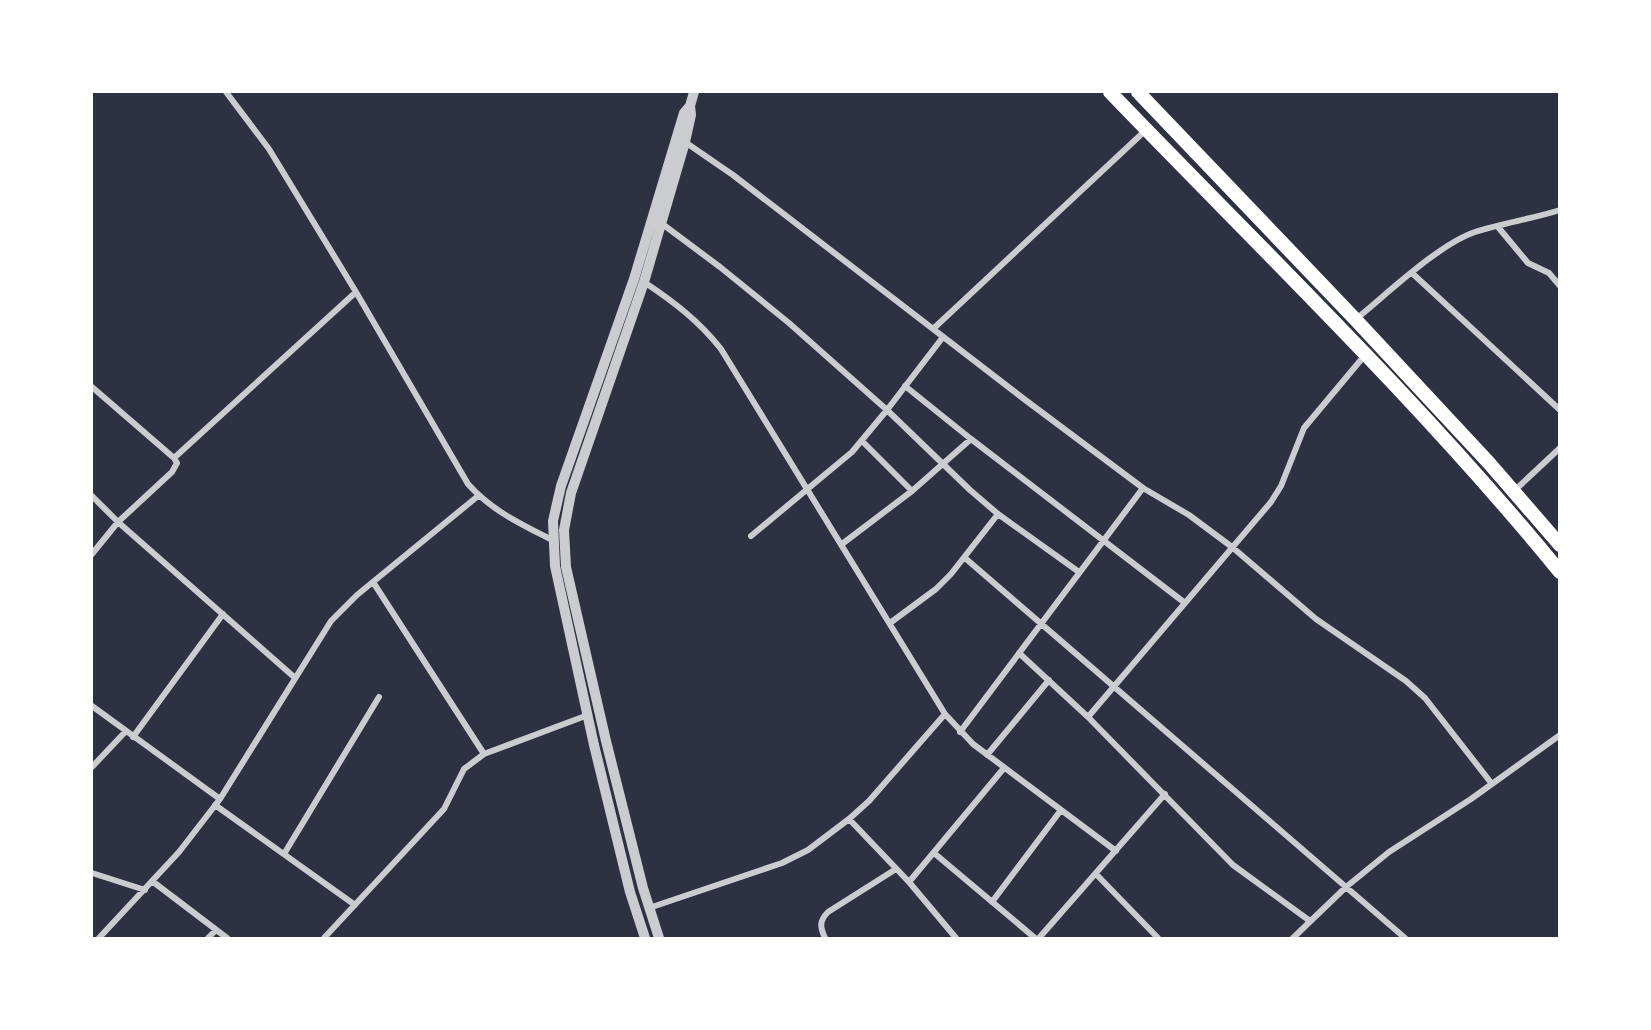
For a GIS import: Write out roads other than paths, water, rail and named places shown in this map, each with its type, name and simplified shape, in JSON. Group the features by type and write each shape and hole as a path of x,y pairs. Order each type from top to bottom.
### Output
{"main road":[{"path":"1110,92 1366,355 1497,498 1560,572"},
{"path":"1138,92 1355,319 1560,545"}],"street":[{"path":"226,92 269,149 356,292 459,471 478,496 504,515 552,540"},
{"path":"659,939 606,741 566,567 564,530 571,493 644,282 685,142 694,92"},
{"path":"645,939 630,892 594,745 555,566 552,540 556,504 561,486 634,279 684,113 690,106"},
{"path":"933,329 1147,129"},
{"path":"685,142 733,175 1143,488 1189,515 1232,547 1316,619 1407,681 1425,698 1492,784"},
{"path":"1355,319 1459,239 1475,232 1557,211 1560,219"},
{"path":"661,223 755,294 887,411 998,514 1079,572"},
{"path":"1498,227 1528,263 1549,273 1560,286"},
{"path":"1412,273 1560,410"},
{"path":"644,282 680,306 709,334 727,359 945,714 960,732 987,755 1116,850"},
{"path":"174,458 356,292"},
{"path":"751,536 852,452 887,411 943,337"},
{"path":"1088,717 1271,502 1281,486 1304,428 1366,355"},
{"path":"905,386 1185,603"},
{"path":"92,387 177,463 176,468 118,522 92,555"},
{"path":"842,544 912,491 971,439"},
{"path":"862,441 912,491"},
{"path":"1514,492 1560,448"},
{"path":"960,732 1143,488"},
{"path":"92,496 118,522 294,677"},
{"path":"99,939 153,881 220,799 331,621 343,607 478,496"},
{"path":"890,623 936,589 965,558 998,514"},
{"path":"965,558 1405,939"},
{"path":"373,582 484,754"},
{"path":"134,737 223,614"},
{"path":"1019,653 1088,717 1165,794 1212,846 1233,865 1310,921"},
{"path":"987,755 1048,680"},
{"path":"284,854 379,697"},
{"path":"92,706 220,799"},
{"path":"649,908 782,863 808,850 869,801 945,714"},
{"path":"324,939 444,809 464,769 484,754 588,715"},
{"path":"92,767 126,731"},
{"path":"1293,939 1346,888 1396,848 1560,735"},
{"path":"594,745 606,741"},
{"path":"909,882 1004,768"},
{"path":"934,853 1037,939 1165,794"},
{"path":"215,805 355,905"},
{"path":"992,902 1061,810"},
{"path":"849,819 909,882 956,939"},
{"path":"825,939 820,928 822,918 828,912 896,869"},
{"path":"92,873 145,890"},
{"path":"1096,874 1158,939"},
{"path":"153,881 228,939"},
{"path":"208,939 216,930"},
{"path":"1390,939 1397,931"}]}
